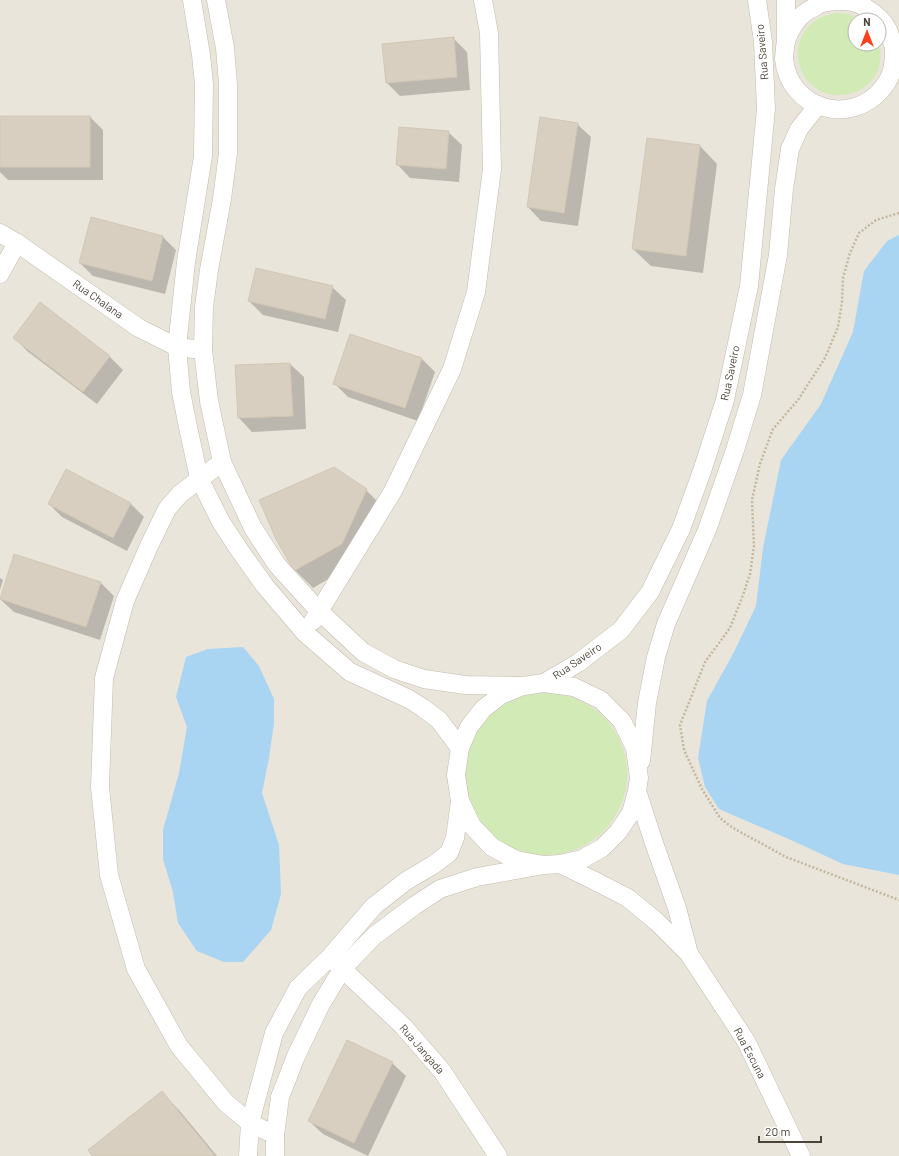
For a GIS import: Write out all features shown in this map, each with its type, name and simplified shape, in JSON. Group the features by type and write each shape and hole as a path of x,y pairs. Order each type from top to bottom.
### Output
{"street":[{"path":"192,0 204,84 203,156 185,269 177,347 183,399 199,478 221,522 240,551 264,586 305,633 350,672 409,699 423,708 439,720 460,748"},
{"path":"216,0 225,48 228,84 228,153 204,307 203,350 209,401 222,462 253,528 277,565 319,611 362,652 394,669 424,679 465,685 523,686 544,683 574,687 601,700 622,721 635,748 638,784"},
{"path":"305,633 393,491 452,369 476,292 492,169 489,33 483,0"},
{"path":"757,4 786,1 786,41 784,58 788,76 797,90 810,102 826,109 844,110 861,106 893,86 893,65 896,49 888,29 876,14 860,4 842,0 823,3 806,12 793,25 786,41"},
{"name":"Rua Saveiro","path":"544,683 578,664 621,630 650,592 680,529 702,471 725,400 749,286 766,109 763,42 757,4"},
{"path":"248,1156 250,1123 274,1033 298,988 440,889 477,877 582,859 602,848 618,832 631,812 638,784 647,703 656,657 664,631 707,530 735,450 752,395 778,255 784,189 790,149 798,129 818,105"},
{"name":"Rua Chalana","path":"0,233 17,243 139,328 177,347 203,350"},
{"path":"0,274 17,243"},
{"path":"222,462 199,478 180,494 167,509 125,600 104,678 100,787 109,876 136,969 179,1046 226,1103 250,1123 275,1135"},
{"path":"275,1156 275,1135 280,1097 296,1056 321,1004 336,962 374,906 406,881 433,865 449,853 455,838 460,802 456,775 460,748 469,727 483,709 501,695 523,686"},
{"name":"Rua Escuna","path":"638,784 654,844 677,908 689,954"},
{"path":"460,802 472,826 492,847 516,860 552,865"},
{"name":"Rua Escuna","path":"552,865 594,880 628,898 657,922 689,954 746,1041 801,1156"},
{"name":"Rua Jangada","path":"336,962 403,1026 442,1071 498,1156"}],"path":[{"path":"899,213 876,220 859,233 850,253 843,278 842,302 838,327 825,358 798,400 773,430 760,464 752,500 754,546 750,574 730,628 706,662 680,725 684,750 702,789 720,818 733,828 786,857 899,900"}],"shaded area":[{"path":"0,0 899,0 899,1156 0,1156"}],"green space":[{"path":"836,13 847,14 847,52 881,52 880,65 876,75 862,89 854,93 835,95 823,92 812,85 800,66 798,54 800,42 805,31 819,18"},
{"path":"538,693 554,693 570,696 584,702 597,711 609,723 618,736 624,750 627,774 626,790 618,812 609,825 597,837 584,846 570,852 554,855 538,855 522,852 508,846 495,837 483,825 474,812 468,798 465,782 465,766 468,750 474,736 483,723 495,711 508,702 522,696"}],"water":[{"path":"899,235 899,875 843,864 719,809 705,787 698,758 707,701 735,650 756,606 763,548 781,460 821,404 853,332 864,271 887,241"},
{"path":"243,647 259,666 274,699 274,723 262,793 279,845 281,894 271,930 243,962 224,962 197,951 178,923 173,892 163,859 163,830 179,773 187,727 176,697 186,657 208,649"}],"building":[{"path":"454,37 457,77 386,83 382,44"},
{"path":"0,116 90,116 90,167 0,167"},
{"path":"540,117 578,123 564,213 527,207"},
{"path":"399,127 449,131 446,169 396,165"},
{"path":"647,138 700,145 686,256 632,249"},
{"path":"91,217 163,236 152,281 79,263"},
{"path":"256,268 333,286 325,319 248,301"},
{"path":"40,302 110,356 83,392 13,338"},
{"path":"350,334 422,358 405,408 333,384"},
{"path":"290,363 293,416 238,418 235,365"},
{"path":"334,467 367,489 342,544 294,571 276,539 259,500"},
{"path":"66,469 131,503 113,538 48,504"},
{"path":"14,554 101,582 86,627 0,599"},
{"path":"347,1040 393,1062 354,1143 308,1121"},
{"path":"162,1091 215,1156 92,1156 88,1150"}]}
